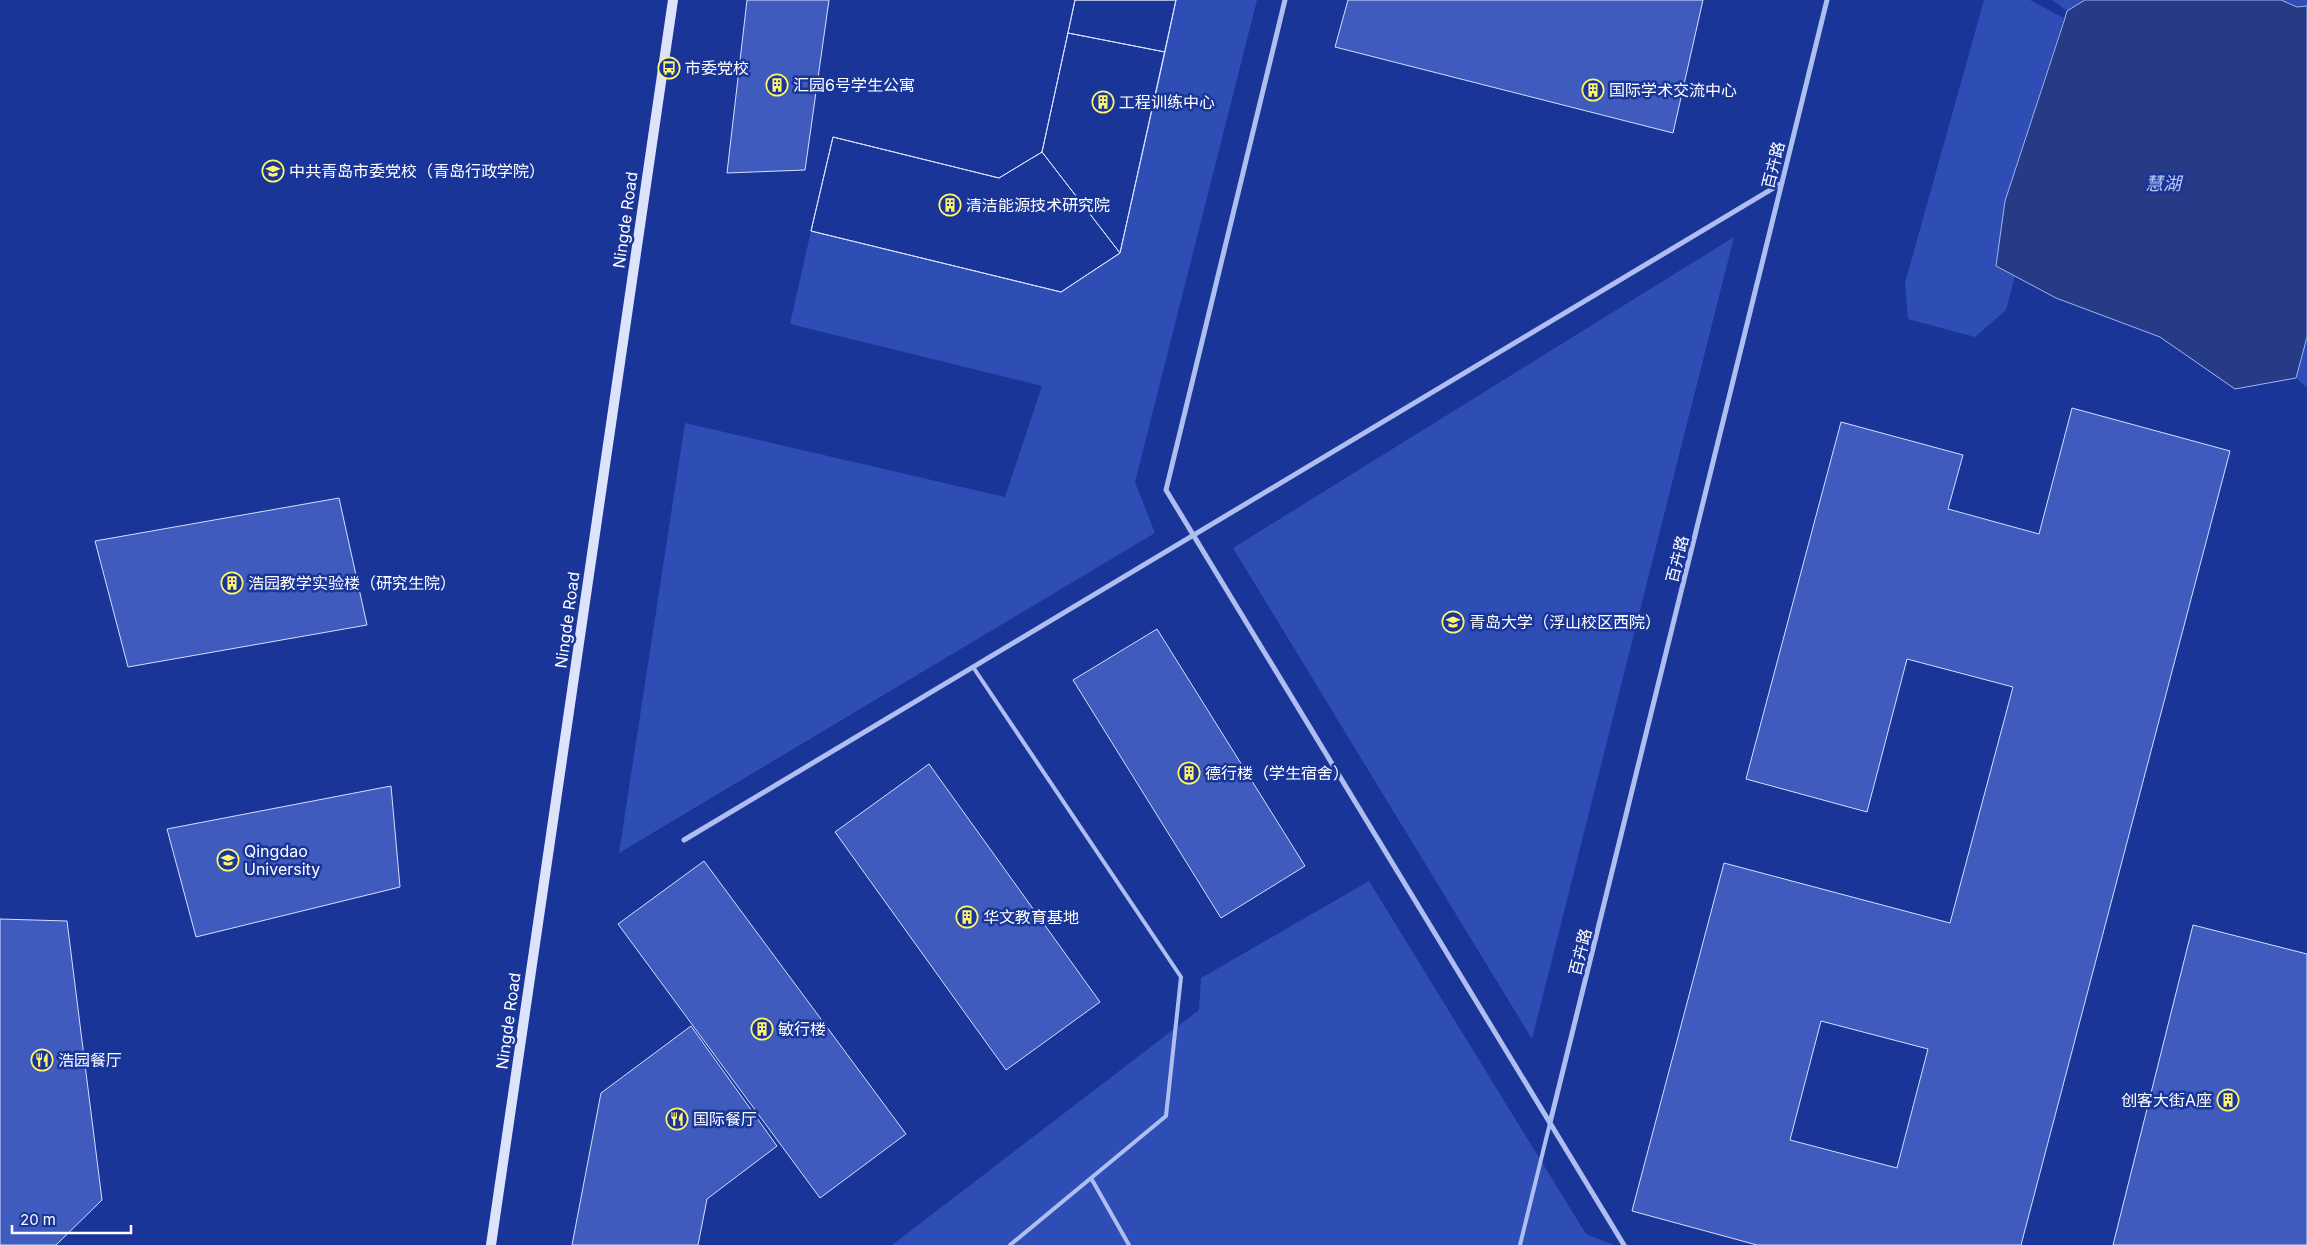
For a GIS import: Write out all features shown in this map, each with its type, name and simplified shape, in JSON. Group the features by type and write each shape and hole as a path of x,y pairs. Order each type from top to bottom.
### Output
{"street":[{"name":"Ningde Road","path":"491,1245 673,0"},
{"path":"1285,0 1166,490 1624,1245"},
{"name":"百卉路","path":"1550,1124 1827,0"},
{"path":"684,840 1782,183"}],"lane":[{"path":"973,667 1181,977 1166,1116 1010,1245"},
{"path":"1520,1245 1550,1124"},
{"path":"1091,1178 1129,1245"}],"shaded area":[{"path":"1176,0 1257,0 1135,482 1155,533 619,853 685,423 1005,497 1042,386 790,324 811,231 1061,292 1120,253"},
{"path":"1984,0 2030,0 2064,18 2005,201 1996,266 2015,276 2006,310 1975,337 1908,319 1905,283"},
{"path":"2052,0 2085,0 2067,11"},
{"path":"2281,0 2307,0 2307,6 2297,7"},
{"path":"1734,237 1532,1039 1233,548"},
{"path":"2307,337 2307,388 2296,378"},
{"path":"1369,881 1586,1234 1614,1245 892,1245 1199,1010 1201,978"}],"water":[{"name":"慧湖","path":"2085,0 2281,0 2297,7 2307,6 2307,337 2296,378 2235,389 2160,337 2056,298 1996,266 2005,201 2067,11"}],"building":[{"name":"汇园6号学生公寓","path":"747,0 829,0 805,170 727,173"},
{"path":"1075,0 1176,0 1120,253 1061,292 811,231 833,137 999,178 1042,152"},
{"path":"1075,0 1176,0 1165,52 1068,33"},
{"name":"国际学术交流中心","path":"1348,0 1703,0 1673,133 1335,47"},
{"name":"工程训练中心","path":"1068,33 1165,52 1120,253 1042,152"},
{"name":"清洁能源技术研究院","path":"833,137 999,178 1042,152 1120,253 1061,292 811,231"},
{"path":"2072,408 2230,451 2021,1245 1757,1245 1632,1211 1724,863 1950,923 2013,687 1907,659 1867,812 1746,779 1841,422 1963,455 1948,509 2039,534","holes":["1821,1021 1928,1049 1897,1168 1790,1140"]},
{"name":"浩园教学实验楼（研究生院）","path":"339,498 367,625 128,667 95,541"},
{"name":"德行楼（学生宿舍）","path":"1157,629 1305,866 1221,918 1073,680"},
{"name":"华文教育基地","path":"929,764 1100,1002 1006,1070 835,832"},
{"path":"391,786 400,887 196,937 167,829"},
{"name":"敏行楼","path":"704,861 906,1134 820,1198 618,924"},
{"name":"浩园餐厅","path":"0,919 67,921 102,1200 56,1245 0,1245"},
{"name":"创客大街A座","path":"2193,925 2307,954 2307,1245 2113,1245"},
{"name":"国际餐厅","path":"691,1026 777,1146 707,1199 698,1245 572,1245 601,1093"}],"place":[{"name":"市委党校","path":"669,68"},
{"name":"汇园6号学生公寓","path":"777,85"},
{"name":"国际学术交流中心","path":"1593,90"},
{"name":"工程训练中心","path":"1103,102"},
{"name":"中共青岛市委党校（青岛行政学院）","path":"273,171"},
{"name":"清洁能源技术研究院","path":"950,205"},
{"name":"浩园教学实验楼（研究生院）","path":"232,583"},
{"name":"青岛大学（浮山校区西院）","path":"1453,622"},
{"name":"德行楼（学生宿舍）","path":"1189,773"},
{"name":"Qingdao University","path":"228,860"},
{"name":"华文教育基地","path":"967,917"},
{"name":"敏行楼","path":"762,1029"},
{"name":"浩园餐厅","path":"42,1060"},
{"name":"创客大街A座","path":"2228,1100"},
{"name":"国际餐厅","path":"677,1119"}]}
